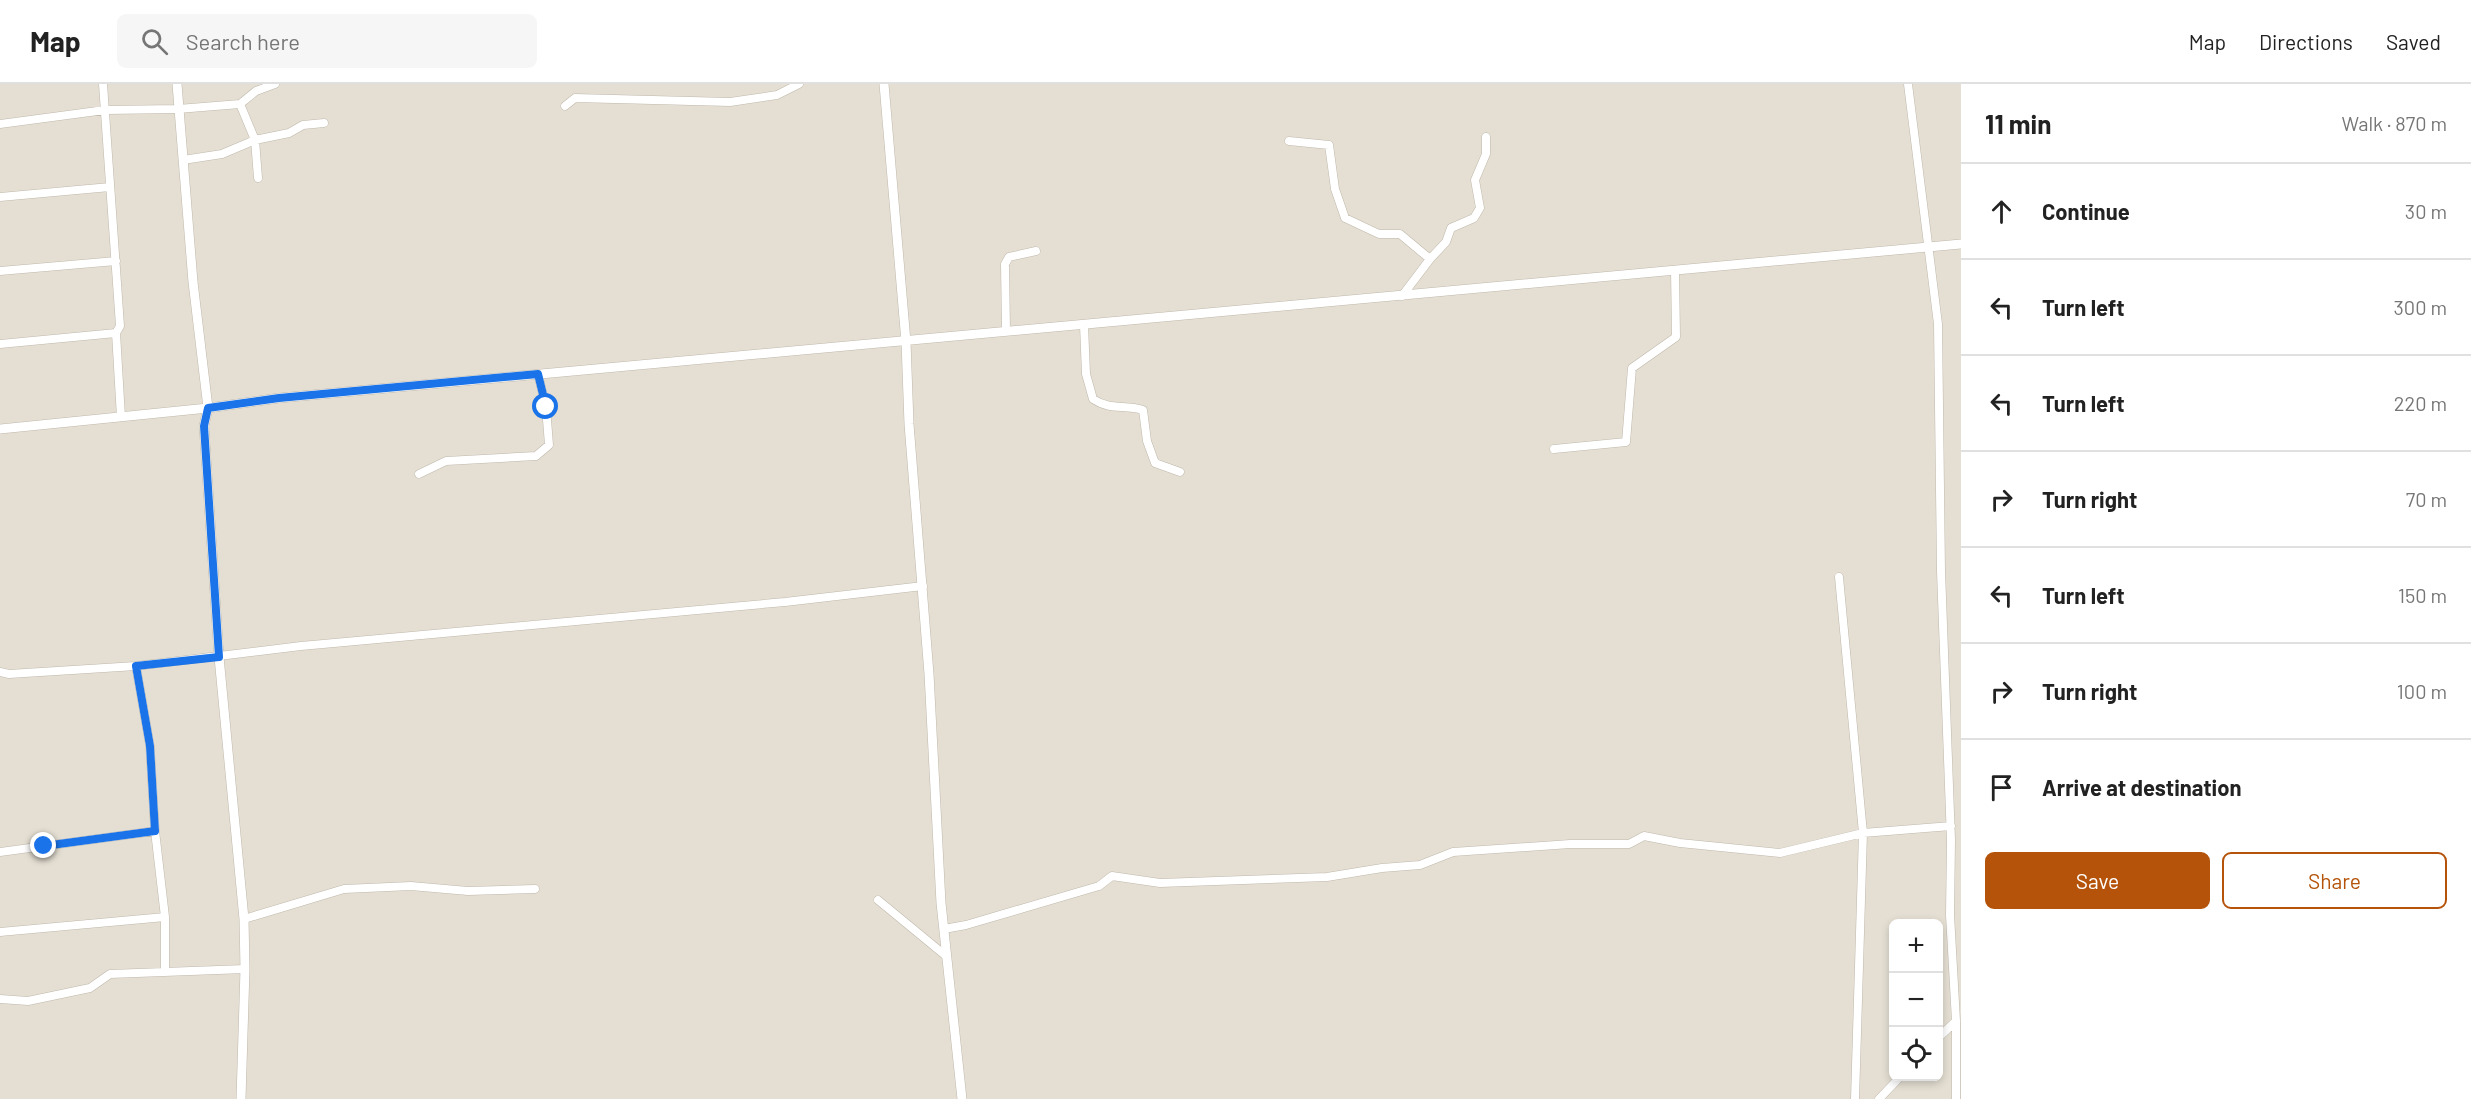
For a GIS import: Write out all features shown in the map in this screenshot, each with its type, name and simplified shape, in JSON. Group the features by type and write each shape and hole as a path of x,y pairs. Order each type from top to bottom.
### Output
{"street":[{"path":"103,84 120,326 116,333 121,417"},
{"path":"177,84 193,282 208,408 204,426 219,657 244,920 245,969 241,1099"},
{"path":"0,124 105,110 178,109 240,104 256,91 275,84"},
{"path":"565,106 575,98 730,102 777,95 799,84"},
{"path":"884,84 906,342 909,424 923,586 946,956 962,1099"},
{"path":"1908,84 1938,324 1941,571 1951,826 1950,915 1956,1021 1956,1099"},
{"path":"240,104 255,140 258,178"},
{"path":"183,160 222,154 255,140 289,133 303,125 324,123"},
{"path":"1402,296 1446,242 1451,228 1474,218 1480,208 1475,180 1486,154 1486,137"},
{"path":"1289,141 1329,145 1335,189 1345,218 1379,234 1400,234 1430,259"},
{"path":"0,197 110,187"},
{"path":"0,429 208,408 279,398 1961,244"},
{"path":"1006,331 1005,264 1009,257 1036,251"},
{"path":"0,271 116,261"},
{"path":"1554,450 1626,442 1632,368 1676,337 1676,270"},
{"path":"1084,325 1086,374 1093,399 1101,405 1114,408 1133,407 1143,410 1147,441 1155,463 1180,472"},
{"path":"0,344 116,333"},
{"path":"419,474 446,461 536,456 549,445 546,407 538,374"},
{"path":"1839,577 1863,833 1855,1099"},
{"path":"0,672 9,674 136,666 301,646 785,602 923,586"},
{"path":"136,666 150,746 155,831 165,917 165,971"},
{"path":"944,928 966,925 1099,886 1112,876 1160,883 1327,878 1382,868 1420,865 1453,852 1570,844 1629,844 1644,836 1680,843 1780,853 1863,833 1951,826"},
{"path":"0,852 155,831"},
{"path":"244,920 344,889 411,886 468,891 535,889"},
{"path":"878,900 946,956"},
{"path":"0,932 165,917"},
{"path":"0,999 28,1001 90,988 110,974 245,969"},
{"path":"1943,1033 1956,1021"},
{"path":"1879,1099 1897,1081"}],"shaded area":[{"path":"0,84 1961,84 1961,1099 0,1099"}],"route":[{"path":"44,846 155,831 150,746 136,666 219,657 204,426 208,408 279,398 538,374 546,407"}]}
